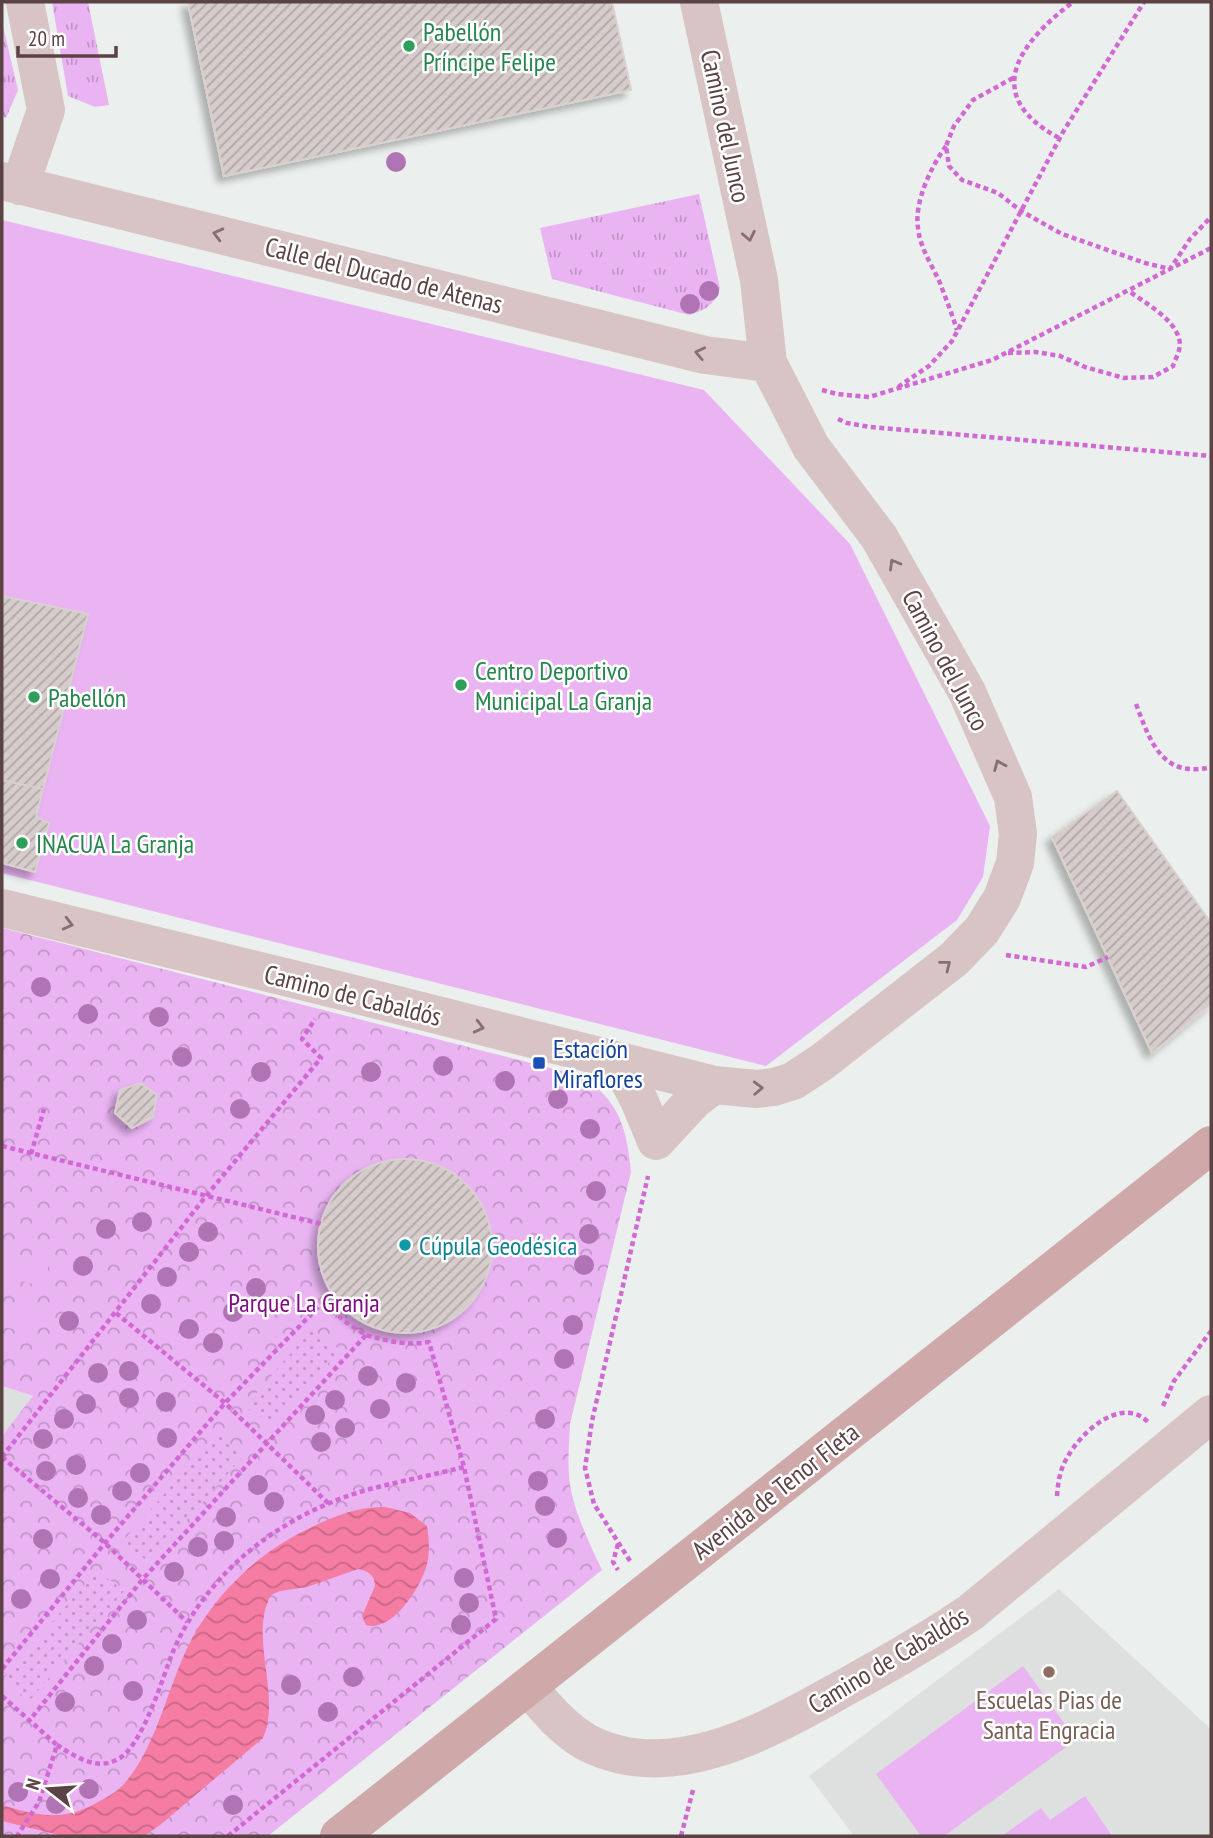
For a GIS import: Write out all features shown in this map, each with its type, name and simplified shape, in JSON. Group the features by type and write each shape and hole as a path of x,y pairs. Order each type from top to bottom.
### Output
{"main road":[{"name":"Avenida de Tenor Fleta","path":"339,1836 1211,1145"}],"street":[{"path":"11,183 46,110 24,2"},
{"name":"Camino del Junco","path":"620,1062 729,1088 757,1089 793,1081 822,1062 954,959 982,930 1010,881 1018,846 1013,797 967,692 878,537 811,447 768,363 759,280 699,2"},
{"name":"Calle del Ducado de Atenas","path":"11,183 705,355 768,363"},
{"name":"Camino de Cabaldós","path":"2,908 620,1062"},
{"path":"620,1062 656,1141 694,1100 714,1085"},
{"name":"Camino de Cabaldós","path":"528,1687 567,1729 604,1749 642,1758 667,1758 698,1753 742,1739 779,1723 934,1637 971,1612 1068,1531 1159,1444 1211,1415"}],"path":[{"path":"1059,138 1027,114 1014,89 1013,73 1026,48 1045,23 1073,2"},
{"path":"898,387 929,366 952,341 1059,138 1144,2"},
{"path":"957,331 939,282 925,254 917,226 923,192 929,174 946,146 954,126 972,100 1013,78"},
{"path":"946,146 949,166 962,180 998,193 1021,211 1062,234 1170,269"},
{"path":"1170,269 1190,239 1211,217"},
{"path":"818,389 869,397 992,360 1211,248"},
{"path":"1007,353 1037,352 1060,356 1085,367 1124,378 1153,377 1173,366 1180,345 1173,327 1129,290"},
{"path":"827,414 847,423 870,428 1211,456"},
{"path":"1136,704 1157,751 1170,763 1183,768 1211,767"},
{"path":"1001,955 1086,967 1108,957"},
{"path":"187,1622 105,1543 2,1457 206,1196 321,1058 302,1039 334,989"},
{"path":"30,1154 44,1109"},
{"path":"635,1569 594,1504 585,1468 587,1446 656,1141"},
{"path":"2,1146 322,1224"},
{"path":"2,1669 225,1403 324,1301 344,1321 366,1335 414,1345 429,1342 464,1467 496,1619 228,1836"},
{"path":"116,1313 225,1403 330,1505"},
{"path":"1159,1444 1162,1408 1174,1381 1211,1331"},
{"path":"29,1721 142,1580 366,1335"},
{"path":"1068,1531 1058,1512 1060,1474 1068,1456 1085,1435 1100,1423 1126,1411 1141,1415 1159,1444"},
{"path":"2,1696 57,1745 91,1763 114,1761 122,1757 136,1740 187,1622 200,1602 253,1548 281,1527 368,1490 464,1467"},
{"path":"618,1545 613,1562 621,1574"},
{"path":"17,1836 37,1807 57,1745"},
{"path":"681,1836 691,1802 698,1753"}],"shaded area":[{"path":"2,1386 33,1396 2,1436"},
{"name":"Escuelas Pias de Santa Engracia","path":"1059,1589 1211,1729 1211,1836 854,1836 809,1776"}],"green space":[{"path":"52,2 88,2 109,105 95,107 68,96"},
{"path":"2,22 18,90 6,118 2,116"},
{"path":"699,194 720,288 715,299 705,309 689,315 552,279 540,228"},
{"name":"Centro Deportivo Municipal La Granja","path":"2,220 704,390 850,544 990,826 983,877 957,920 766,1066 2,873"},
{"name":"Parque La Granja","path":"2,928 574,1074 601,1092 618,1114 623,1127 631,1172 570,1424 569,1442 573,1499 602,1570 268,1836 2,1836 2,1436 33,1396 2,1386"},
{"path":"2,1251 49,1265 42,1287 2,1275"},
{"path":"2,1301 36,1311 29,1334 2,1326"},
{"path":"312,1329 340,1350 270,1428 245,1406"},
{"path":"218,1433 244,1455 149,1563 123,1541"},
{"path":"97,1570 124,1591 29,1701 3,1679"},
{"path":"1023,1666 1076,1740 944,1836 921,1836 876,1774"},
{"path":"1085,1796 1112,1836 1002,1836 1041,1808 1050,1820"}],"water":[{"path":"385,1507 410,1513 427,1526 427,1564 412,1595 395,1615 376,1626 366,1625 362,1616 375,1582 368,1572 362,1570 271,1595 265,1611 263,1629 269,1703 263,1738 160,1825 144,1836 63,1836 2,1821 2,1805 39,1814 62,1815 86,1808 118,1789 136,1768 146,1750 194,1635 215,1603 228,1589 271,1550 304,1531 343,1514 364,1508"}],"building":[{"name":"Pabellón Príncipe Felipe","path":"188,2 612,2 631,90 224,176"},
{"name":"Pabellón","path":"2,596 88,614 43,789 2,780"},
{"name":"INACUA La Granja","path":"2,780 43,789 36,817 49,823 35,872 2,863"},
{"path":"1117,791 1211,923 1211,1004 1152,1053 1052,837"},
{"path":"140,1083 157,1095 153,1117 132,1128 115,1113 120,1090"},
{"name":"Cúpula Geodésica","path":"405,1159 438,1165 467,1184 486,1213 492,1246 486,1279 467,1308 438,1327 405,1333 372,1327 343,1308 324,1279 318,1246 324,1213 343,1184 372,1165"}],"place":[{"name":"Pabellón Príncipe Felipe","path":"409,46"},
{"name":"Centro Deportivo Municipal La Granja","path":"461,685"},
{"name":"Pabellón","path":"34,697"},
{"name":"INACUA La Granja","path":"22,843"},
{"name":"Estación Miraflores","path":"539,1063"},
{"name":"Cúpula Geodésica","path":"405,1245"},
{"name":"Escuelas Pias de Santa Engracia","path":"1049,1672"}]}
